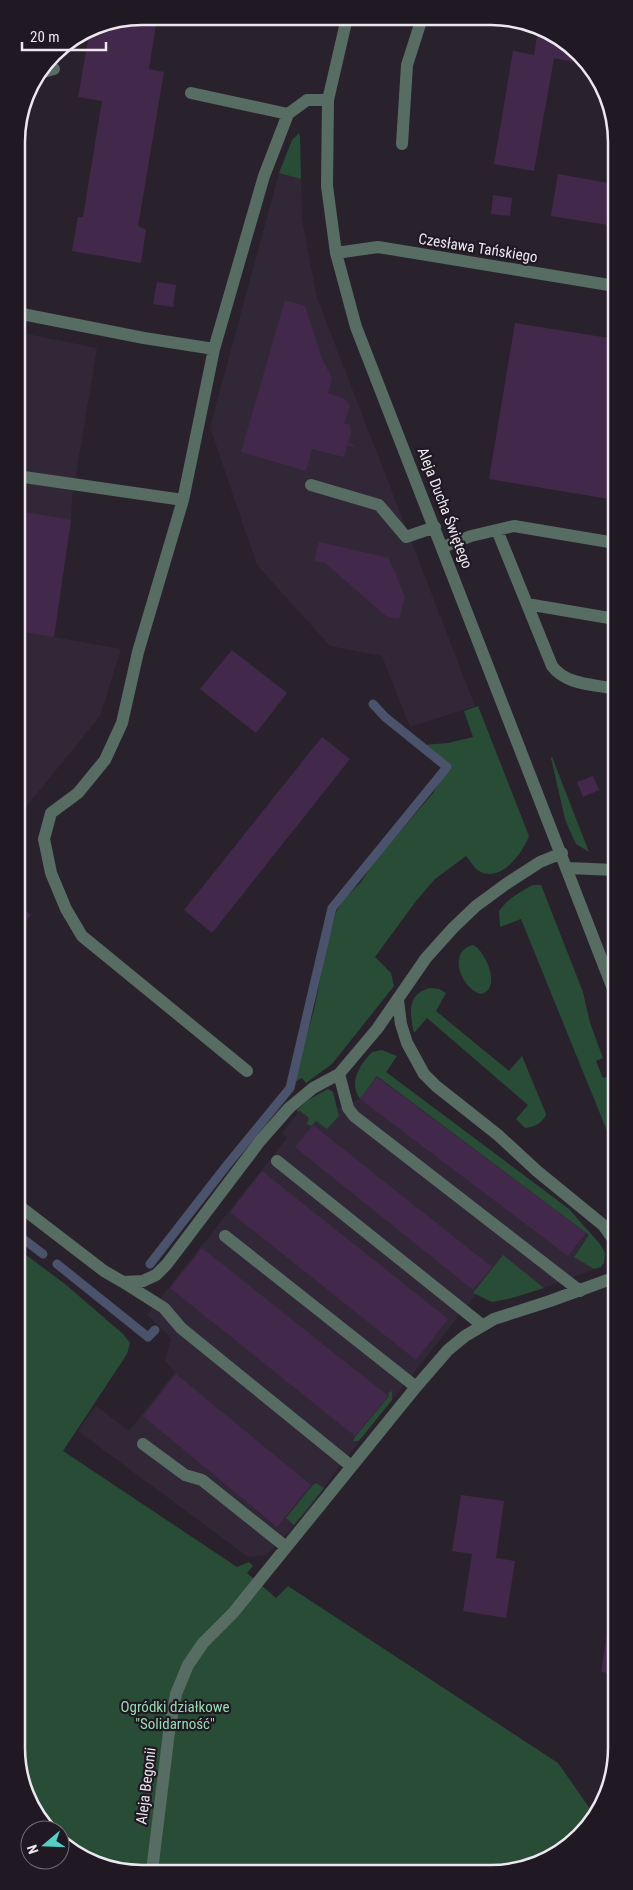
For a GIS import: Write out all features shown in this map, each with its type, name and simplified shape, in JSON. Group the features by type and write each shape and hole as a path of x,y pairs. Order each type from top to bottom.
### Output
{"street":[{"name":"Aleja Ducha Świętego","path":"344,25 328,100 327,186 336,253 356,327 608,973"},
{"path":"402,144 407,65 420,25"},
{"path":"50,70 54,69"},
{"path":"192,93 288,114"},
{"path":"247,1070 82,936 66,908 51,873 44,838 51,813 78,793 105,760 122,723 138,652 183,500 214,349 264,176 288,114 307,100 328,100"},
{"name":"Czesława Tańskiego","path":"336,253 378,247 608,285"},
{"path":"25,314 144,338 214,349"},
{"path":"25,477 183,500"},
{"path":"311,485 379,505 406,537 435,527"},
{"path":"443,547 471,536 514,526 608,542"},
{"path":"497,530 552,666 558,674 567,679 608,688"},
{"path":"527,604 608,618"},
{"path":"124,1282 143,1281 156,1275 167,1264 260,1141 289,1108 313,1088 339,1074 377,1029 426,958 453,928 476,906 540,862 562,853"},
{"path":"568,868 608,870"},
{"path":"398,1000 401,1024 407,1043 424,1074 436,1086 498,1135 537,1171 603,1224 608,1231"},
{"path":"339,1074 348,1108 354,1116 580,1291"},
{"path":"277,1161 482,1325"},
{"path":"25,1210 104,1271 164,1308 182,1328 351,1466"},
{"path":"225,1236 416,1387"},
{"name":"Aleja Begonii","path":"153,1865 169,1732 176,1694 188,1665 203,1643 233,1613 351,1466 448,1350 465,1336 494,1319 608,1280"},
{"path":"143,1444 185,1475 202,1480 286,1547"}],"shaded area":[{"path":"279,173 301,179 302,219 317,298 475,706 410,727 382,656 330,646 257,565 210,427"},
{"path":"25,334 97,348 72,498 71,519 54,637 121,649 100,716 25,808"},
{"path":"377,1076 590,1235 574,1256 594,1269 544,1288 505,1258 334,1473 311,1507 267,1555 248,1557 78,1431 96,1406 129,1431 175,1372 165,1361 171,1339 147,1315 287,1138 282,1133 300,1110 309,1118 324,1124 337,1109 360,1099"}],"green space":[{"path":"299,133 301,179 279,173 292,140"},
{"path":"478,706 529,836 526,843 516,858 503,870 487,874 479,871 466,856 435,879 416,901 375,957 391,973 394,986 332,1064 306,1083 302,1078 293,1083 314,1010 326,949 336,912 344,899 361,882 374,862 433,793 440,780 451,768 423,745 448,743 473,737 464,711"},
{"path":"552,757 589,852 576,844 565,819"},
{"path":"533,885 541,885 583,992 590,1023 603,1058 596,1061 603,1078 608,1077 608,1133 521,919 500,927 499,911 523,890"},
{"path":"473,945 483,954 490,970 490,985 487,991 481,994 474,991 468,985 460,970 460,955 465,949"},
{"path":"430,988 439,989 446,993 436,1011 509,1071 522,1056 546,1114 541,1122 535,1126 525,1128 516,1119 528,1105 427,1018 414,1033 411,1019 413,1000 422,991"},
{"path":"382,1050 397,1056 386,1072 569,1209 600,1244 605,1253 604,1263 601,1267 594,1269 574,1257 589,1235 377,1076 360,1099 355,1086 357,1074 363,1062 372,1052"},
{"path":"328,1089 333,1092 339,1116 327,1129 316,1121 311,1126 307,1124 309,1118 297,1110 308,1100"},
{"name":"Ogródki działkowe \"Solidarność\"","path":"25,1254 65,1284 123,1334 130,1343 127,1354 63,1451 237,1567 249,1562 253,1566 247,1573 276,1598 288,1586 558,1763 590,1809 568,1836 550,1849 522,1861 491,1865 142,1865 119,1863 104,1859 71,1841 70,1820 50,1820 37,1800 31,1786 25,1756"},
{"path":"503,1255 544,1288 492,1302 473,1293"},
{"path":"392,1391 392,1400 362,1437 358,1441 353,1441 389,1396 388,1393"},
{"path":"316,1483 324,1488 294,1525 286,1518"}],"building":[{"path":"156,25 149,69 164,72 138,226 146,230 141,263 72,251 78,217 83,217 102,101 78,97 88,38 119,27"},
{"path":"537,35 562,49 574,60 574,62 554,58 534,171 494,164 513,51 534,55"},
{"path":"558,174 608,183 608,225 551,216"},
{"path":"493,195 512,198 510,216 491,214"},
{"path":"157,282 176,285 173,307 153,304"},
{"path":"285,300 305,306 322,359 332,378 328,393 345,399 350,406 344,423 350,425 351,433 348,443 354,445 353,447 347,445 344,457 312,449 306,471 241,452"},
{"path":"515,323 608,338 608,499 489,479"},
{"path":"25,512 71,520 54,637 25,632"},
{"path":"319,542 389,558 405,597 399,619 386,616 325,563 314,561"},
{"path":"232,650 287,693 256,733 200,689"},
{"path":"322,737 350,759 212,933 184,910"},
{"path":"593,776 599,790 583,797 577,782"},
{"path":"25,910 31,915 25,922"},
{"path":"377,1077 586,1233 568,1256 360,1099"},
{"path":"313,1125 492,1267 473,1290 295,1147"},
{"path":"262,1171 448,1319 416,1360 230,1212"},
{"path":"202,1248 388,1396 355,1436 170,1288"},
{"path":"176,1374 311,1485 277,1527 143,1416"},
{"path":"461,1495 504,1501 496,1558 515,1561 506,1618 463,1611 472,1554 452,1551"},
{"path":"608,1628 608,1673 601,1672"}],"waterway":[{"path":"150,1264 290,1088 332,908 447,767 385,717 373,704"},
{"path":"25,1240 43,1254"},
{"path":"57,1264 148,1337 155,1330"}]}
